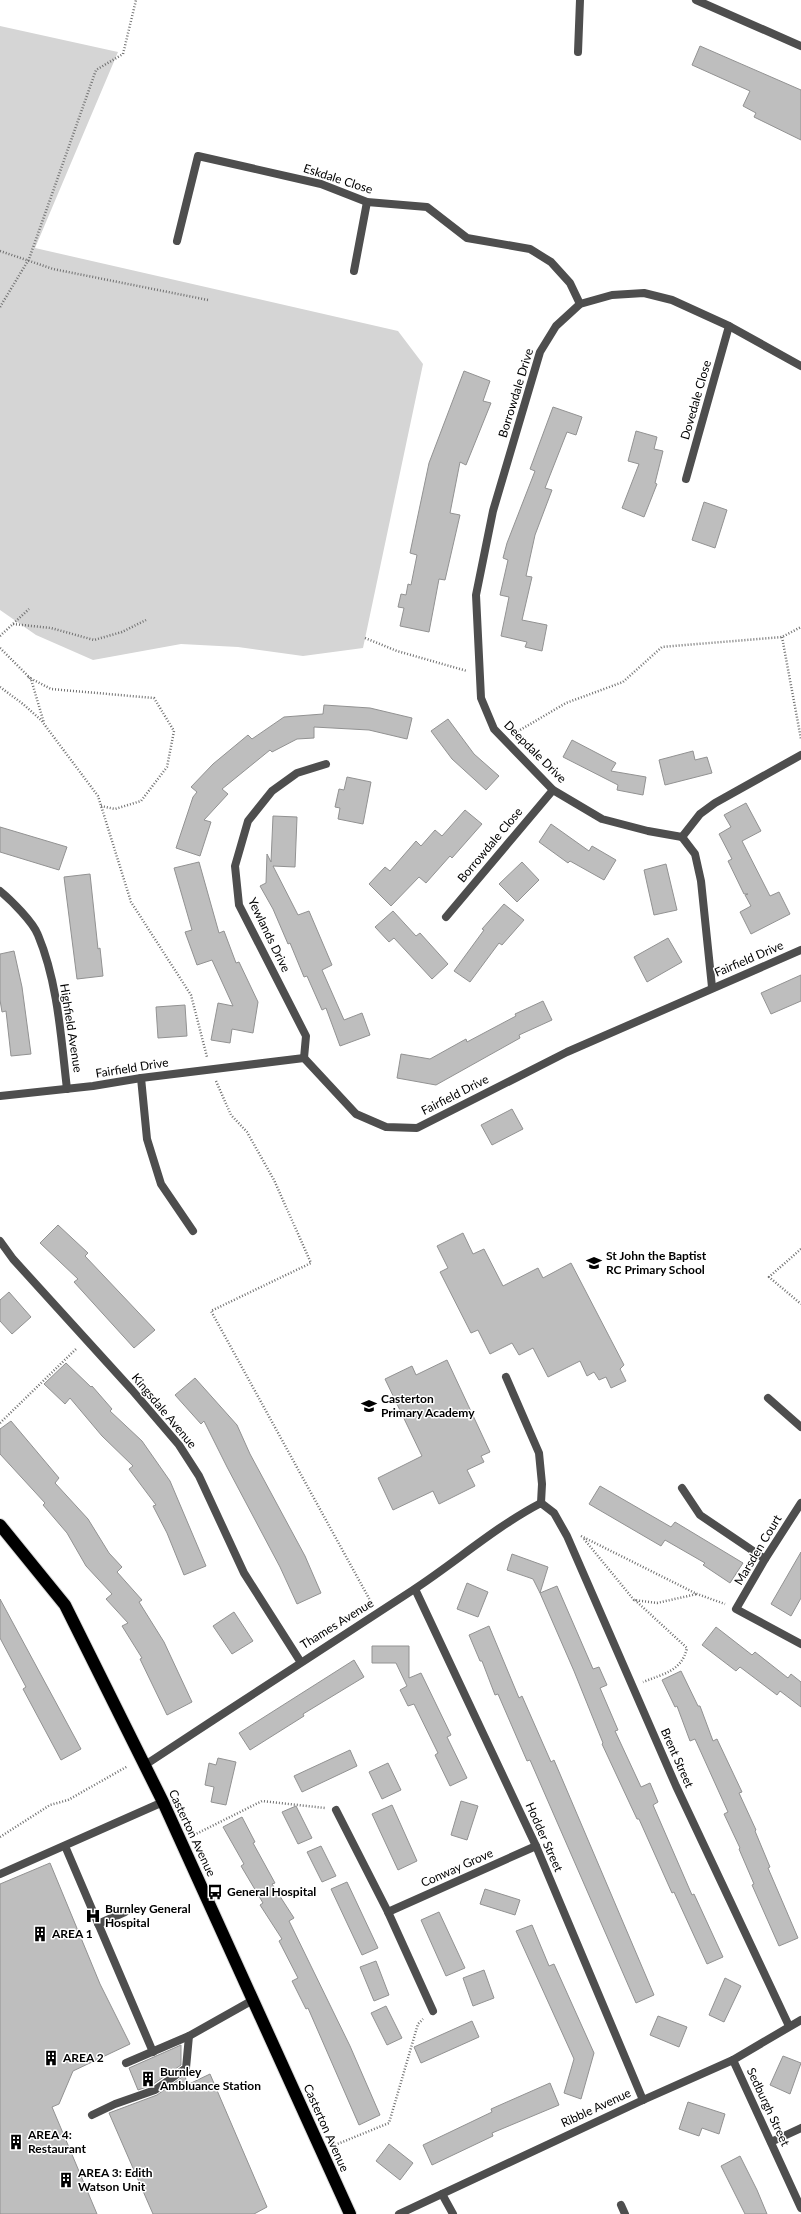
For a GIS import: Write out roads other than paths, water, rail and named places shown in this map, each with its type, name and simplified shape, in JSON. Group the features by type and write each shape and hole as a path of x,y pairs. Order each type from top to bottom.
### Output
{"highway":[{"name":"Casterton Avenue","path":"0,1525 65,1605 163,1802 321,2150 347,2213"}],"street":[{"path":"578,52 580,0"},
{"path":"696,0 801,46"},
{"name":"Eskdale Close","path":"177,241 198,156 321,184 367,202 427,208 467,238 530,249 551,262 570,282 580,304"},
{"path":"354,271 367,202"},
{"name":"Borrowdale Drive","path":"476,595 493,511 540,352 556,326 580,304 612,295 644,293 672,300 729,326 801,366"},
{"name":"Dovedale Close","path":"686,479 729,326"},
{"name":"Deepdale Drive","path":"476,595 481,698 494,729 553,790 602,819 648,831 682,837"},
{"path":"712,988 701,881 695,854 682,837 700,814 715,803 801,755"},
{"name":"Yewlands Drive","path":"304,1058 306,1036 239,905 235,866 248,821 272,791 297,773 326,764"},
{"name":"Borrowdale Close","path":"446,917 553,790"},
{"name":"Highfield Avenue","path":"0,891 9,898 38,934 49,971 58,1012 68,1089"},
{"name":"Fairfield Drive","path":"0,1096 68,1089 140,1078 304,1058 356,1114 386,1127 417,1128 567,1052 801,950"},
{"path":"140,1078 147,1139 161,1184 193,1231"},
{"name":"Kingsdale Avenue","path":"0,1241 13,1259 179,1446 199,1476 244,1574 300,1661"},
{"path":"506,1376 539,1453 542,1471 541,1503"},
{"path":"768,1398 801,1427"},
{"path":"682,1488 700,1515 765,1559"},
{"name":"Thames Avenue","path":"143,1762 415,1589 519,1515 541,1503"},
{"name":"Brent Street","path":"541,1503 554,1513 562,1527 676,1786 789,2026"},
{"name":"Marsden Court","path":"801,1503 765,1559 736,1609 801,1644"},
{"name":"Hodder Street","path":"415,1589 536,1846 643,2100"},
{"path":"0,1874 163,1802"},
{"path":"336,1810 388,1912 432,2011"},
{"path":"64,1846 154,2052"},
{"name":"Conway Grove","path":"388,1912 536,1846"},
{"path":"98,1924 125,1912"},
{"path":"126,2063 189,2036 253,2000"},
{"name":"Ribble Avenue","path":"399,2214 643,2100 733,2060 801,2020"},
{"path":"92,2115 115,2104 155,2090 186,2068 189,2036"},
{"name":"Sedburgh Street","path":"733,2060 801,2208"},
{"path":"771,2142 801,2128"},
{"path":"442,2194 453,2214"},
{"path":"621,2205 625,2214"}],"place":[{"name":"St John the Baptist RC Primary School","path":"594,1263"},
{"name":"Casterton Primary Academy","path":"369,1406"},
{"name":"General Hospital","path":"215,1892"},
{"name":"Burnley General Hospital","path":"93,1916"},
{"name":"AREA 1","path":"40,1934"},
{"name":"AREA 2","path":"51,2058"},
{"name":"Burnley Ambluance Station","path":"148,2079"},
{"name":"AREA 4: Restaurant","path":"16,2142"},
{"name":"AREA 3: Edith Watson Unit","path":"66,2180"}]}
